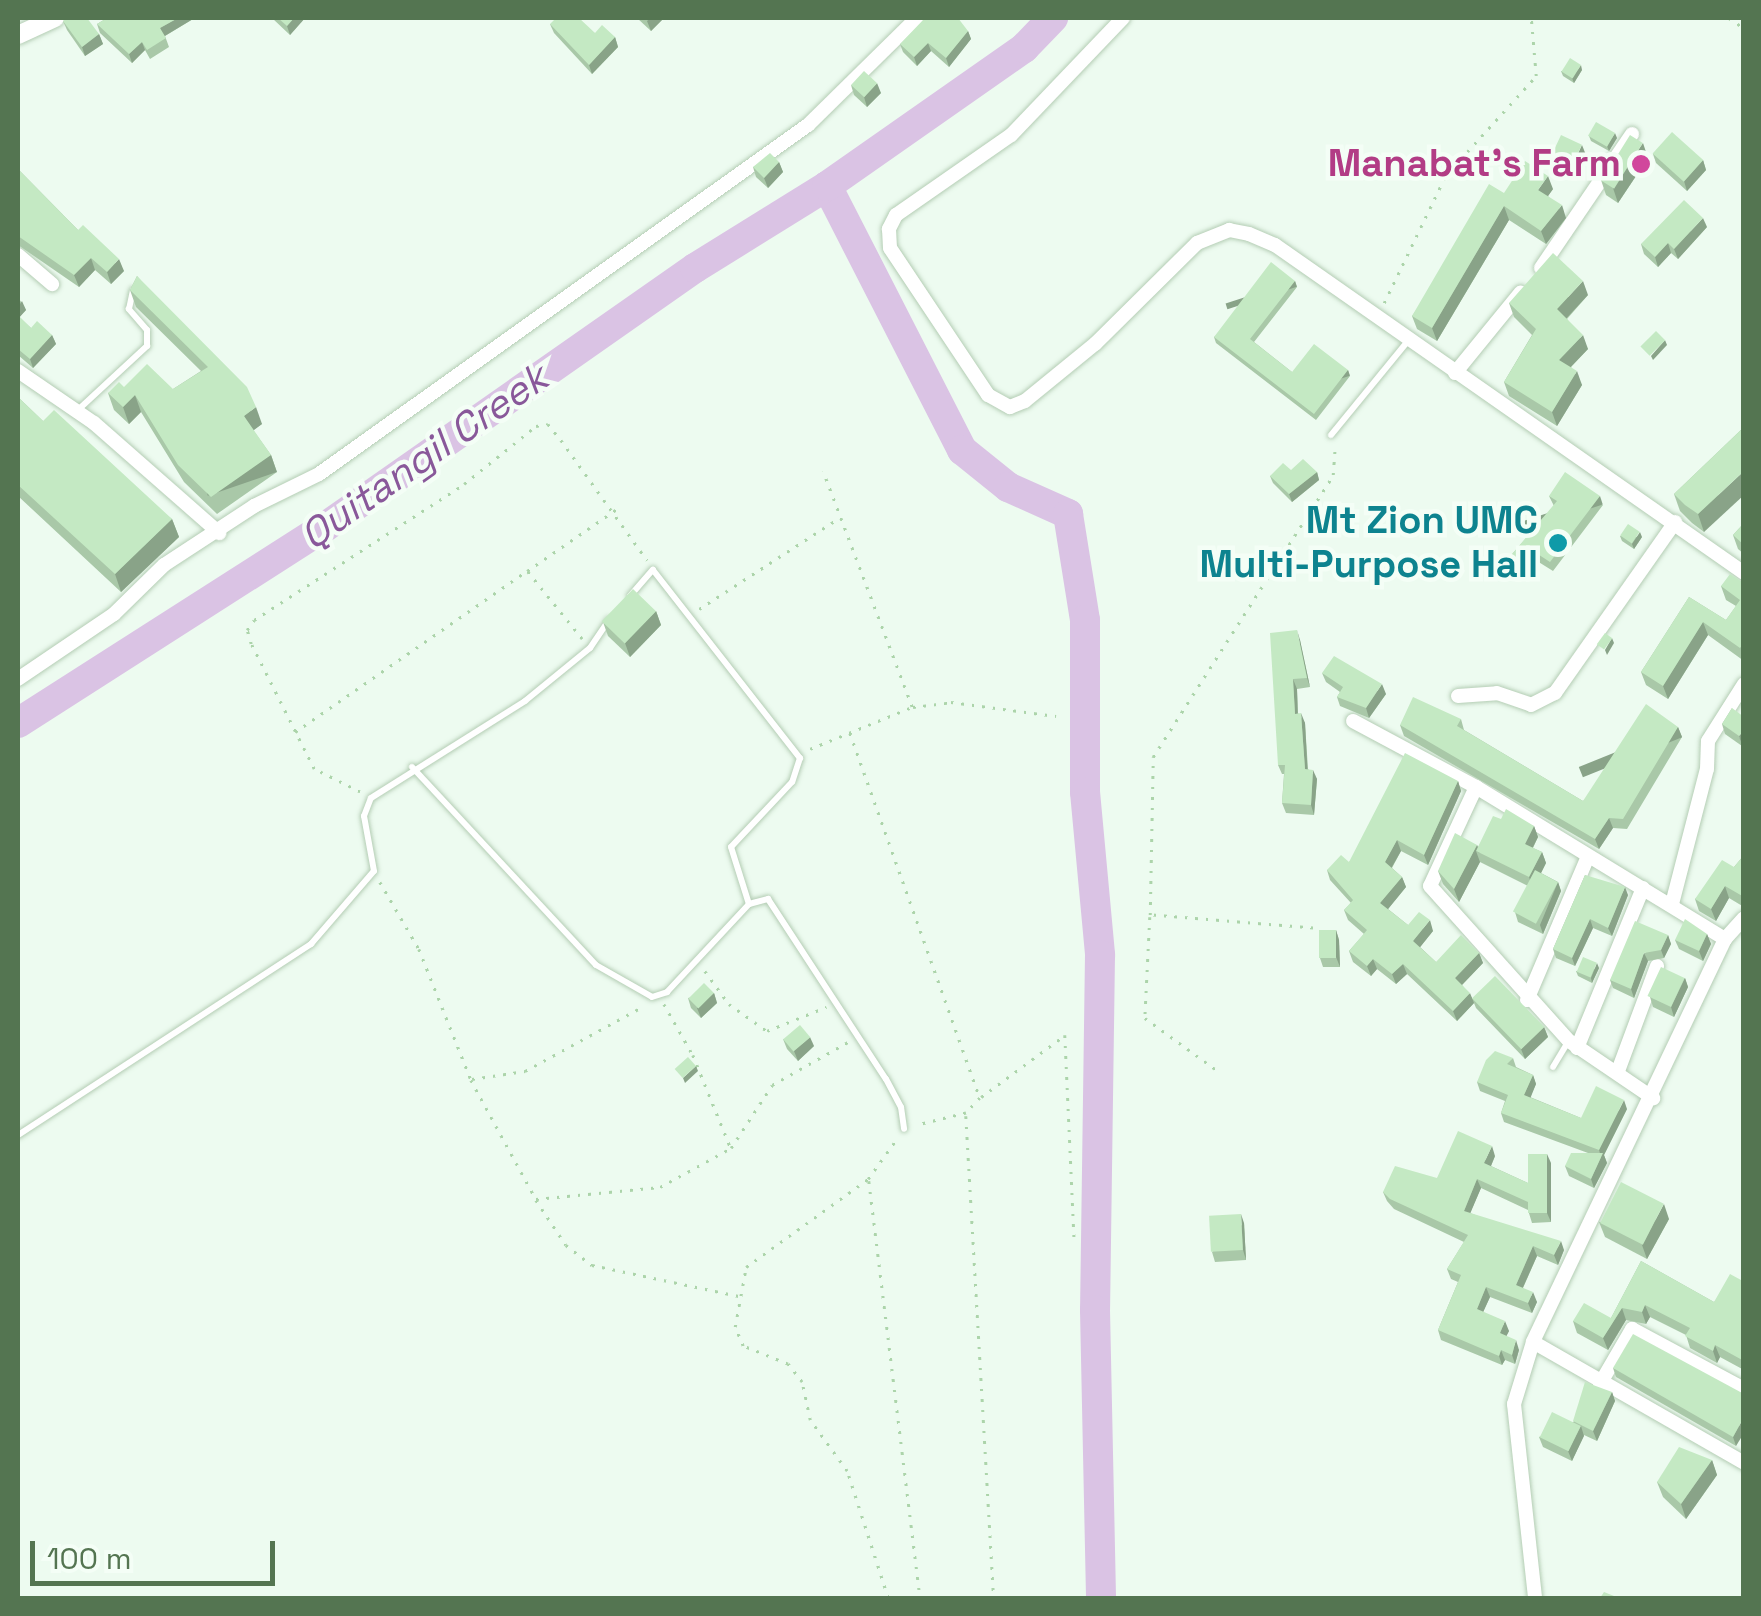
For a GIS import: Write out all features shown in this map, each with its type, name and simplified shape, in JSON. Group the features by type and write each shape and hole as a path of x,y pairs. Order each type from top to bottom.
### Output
{"street":[{"path":"18,35 55,18"},
{"path":"18,679 114,614 164,565 254,506 319,474 808,125 917,18"},
{"path":"1123,18 1010,135 896,214 889,230 890,248 988,395 1010,406 1025,402 1095,344 1197,244 1229,230 1274,245 1744,573"},
{"path":"1455,372 1574,226 1632,134"},
{"path":"18,255 52,284"},
{"path":"18,372 78,410 219,532"},
{"path":"1458,696 1497,693 1531,705 1554,693 1674,522"},
{"path":"1672,904 1707,769 1708,740 1744,684"},
{"path":"1352,721 1476,787 1725,939"},
{"path":"1476,787 1430,886 1528,1000 1573,1044 1653,1098"},
{"path":"1528,1000 1588,856"},
{"path":"1573,1044 1643,888"},
{"path":"1534,1598 1514,1404 1533,1342 1653,1098 1725,939 1744,918"},
{"path":"1618,1071 1658,966"},
{"path":"1600,1384 1632,1329 1744,1389"},
{"path":"1533,1342 1744,1464"}],"lane":[{"path":"78,410 147,346 148,330 129,309 133,290"},
{"path":"1331,435 1409,340"},
{"path":"627,600 653,570 800,758 792,782 731,847 749,904"},
{"path":"18,1135 310,944 374,871 364,816 371,798 412,768 525,701 590,648 614,615"},
{"path":"412,768 596,965 632,989 660,998 749,904 768,899 779,908 902,1107 904,1128"},
{"path":"1553,1066 1573,1044"}],"path":[{"path":"1376,318 1446,175 1536,76 1531,18"},
{"path":"1729,18 1744,28"},
{"path":"371,798 314,769 251,644 247,630 254,620 464,484 536,426 548,424 617,510 653,570"},
{"path":"1218,1071 1145,1018 1153,757 1332,475 1337,450 1331,435"},
{"path":"823,470 912,708"},
{"path":"294,733 617,510"},
{"path":"690,615 840,518"},
{"path":"527,572 590,648"},
{"path":"800,758 815,744 912,708 951,702 1056,716"},
{"path":"850,733 980,1098"},
{"path":"374,871 419,949 471,1080 536,1199 566,1245 592,1266 740,1296"},
{"path":"1150,915 1313,928"},
{"path":"695,958 729,1004 768,1032 837,1003"},
{"path":"471,1080 525,1071 660,998 693,1055 731,1148"},
{"path":"888,1598 868,1552 847,1471 810,1420 802,1382 788,1364 743,1346 735,1326 746,1267 760,1252 868,1179 904,1128 966,1114 1044,1044 1066,1035 1074,1236"},
{"path":"536,1199 660,1187 731,1148 772,1086 858,1037"},
{"path":"966,1114 994,1598"},
{"path":"868,1179 920,1598"}],"building":[{"path":"87,18 99,34 82,47 63,21"},
{"path":"107,18 178,18 160,28 166,38 147,50 142,42 129,54 97,24"},
{"path":"278,18 294,18 287,26"},
{"path":"556,18 579,18 595,33 602,25 615,37 589,65 550,24"},
{"path":"925,18 958,18 968,31 946,58 928,43 914,57 900,44"},
{"path":"1570,58 1581,65 1573,78 1562,72"},
{"path":"864,71 877,83 864,97 851,85"},
{"path":"1596,122 1615,133 1607,147 1588,136"},
{"path":"1672,132 1703,160 1684,182 1653,154"},
{"path":"1561,135 1582,145 1573,164 1552,154"},
{"path":"1630,135 1643,143 1614,189 1601,181"},
{"path":"770,153 779,162 764,178 753,167"},
{"path":"1525,161 1548,176 1538,190 1562,205 1541,231 1504,206 1432,328 1412,316 1489,184 1504,193"},
{"path":"18,169 78,230 83,225 119,259 107,272 91,258 74,275 18,236"},
{"path":"1684,200 1703,218 1674,249 1668,243 1655,257 1641,244"},
{"path":"1553,253 1583,281 1557,309 1583,335 1559,360 1577,371 1552,412 1504,382 1536,329 1509,303"},
{"path":"1271,262 1295,281 1250,339 1292,372 1314,344 1348,370 1314,414 1214,337"},
{"path":"137,276 247,387 256,407 244,416 271,455 211,497 178,465 135,395 123,407 108,393 119,382 124,387 147,364 173,389 208,367 130,290"},
{"path":"18,315 31,328 37,321 52,335 30,359 18,349"},
{"path":"1656,331 1665,340 1650,356 1640,347"},
{"path":"18,397 43,421 54,410 172,519 115,574 18,485"},
{"path":"1744,427 1744,471 1698,514 1674,494"},
{"path":"1303,459 1317,472 1289,494 1270,476 1283,463 1291,470"},
{"path":"1565,472 1600,496 1550,562 1533,551 1521,570 1507,560 1557,501 1549,496"},
{"path":"1744,523 1744,545 1733,535"},
{"path":"1628,524 1640,532 1632,543 1620,536"},
{"path":"1730,574 1744,583 1744,643 1740,648 1703,622 1663,686 1641,672 1689,597 1726,620 1740,600 1721,586"},
{"path":"633,589 656,611 625,644 602,621"},
{"path":"1297,630 1307,678 1293,679 1295,714 1301,713 1305,769 1313,770 1311,805 1282,803 1285,765 1278,765 1270,633"},
{"path":"1605,633 1612,638 1604,650 1597,644"},
{"path":"1334,656 1382,684 1366,708 1337,697 1343,687 1322,673"},
{"path":"1413,697 1461,719 1457,726 1583,801 1646,704 1678,727 1623,819 1609,818 1595,839 1400,725"},
{"path":"1732,708 1744,717 1744,730 1739,736 1722,724"},
{"path":"1405,753 1458,781 1424,855 1397,840 1385,862 1402,877 1380,903 1408,925 1419,912 1430,920 1413,941 1436,962 1461,935 1479,953 1455,978 1470,993 1453,1011 1403,964 1392,974 1373,959 1367,966 1349,951 1367,930 1344,910 1353,900 1327,870 1341,855 1349,862"},
{"path":"1506,809 1534,826 1525,844 1542,852 1529,877 1476,851 1493,816 1501,819"},
{"path":"1455,833 1477,845 1454,889 1438,871"},
{"path":"1744,855 1744,897 1725,886 1711,909 1695,899 1722,860 1734,867"},
{"path":"1535,870 1558,882 1536,924 1513,911"},
{"path":"1585,875 1625,887 1608,928 1590,919 1572,958 1553,949"},
{"path":"1685,919 1707,934 1699,951 1675,940"},
{"path":"1635,921 1668,935 1661,950 1644,953 1631,989 1610,980"},
{"path":"1319,930 1336,930 1336,958 1319,958"},
{"path":"1583,957 1597,963 1591,978 1577,972"},
{"path":"1661,967 1685,978 1671,1007 1647,996"},
{"path":"1495,976 1544,1027 1521,1049 1472,998"},
{"path":"704,983 714,993 698,1008 688,999"},
{"path":"800,1025 810,1037 793,1051 783,1039"},
{"path":"1495,1051 1513,1058 1507,1064 1533,1075 1524,1095 1581,1118 1596,1086 1624,1100 1599,1150 1501,1113 1508,1095 1477,1082 1486,1060"},
{"path":"688,1057 696,1066 683,1078 675,1069"},
{"path":"1458,1131 1492,1146 1484,1163 1528,1183 1528,1154 1547,1154 1547,1213 1528,1213 1528,1202 1477,1179 1464,1211 1561,1241 1554,1255 1533,1246 1516,1285 1533,1292 1528,1303 1486,1287 1477,1309 1505,1321 1500,1333 1516,1340 1512,1355 1501,1350 1499,1356 1438,1330 1461,1275 1447,1269 1468,1235 1390,1199 1383,1192 1395,1166 1437,1178"},
{"path":"1571,1153 1603,1153 1591,1179 1565,1166"},
{"path":"1621,1182 1664,1204 1643,1245 1600,1223"},
{"path":"1241,1214 1243,1250 1211,1252 1209,1216"},
{"path":"1641,1261 1714,1302 1730,1274 1741,1280 1744,1276 1744,1361 1715,1345 1713,1351 1685,1336 1690,1328 1645,1305 1642,1312 1622,1308 1603,1338 1573,1321 1584,1303 1611,1318"},
{"path":"1633,1334 1744,1394 1744,1417 1733,1437 1613,1368"},
{"path":"1585,1382 1612,1392 1593,1431 1573,1421"},
{"path":"1552,1412 1581,1426 1568,1451 1540,1437"},
{"path":"1679,1447 1712,1460 1681,1504 1657,1482"}],"waterway":[{"name":"Quitangil Creek","path":"18,723 325,527 695,268 827,186 1024,48 1053,18"},
{"path":"827,186 962,450 1008,487 1068,514 1085,620 1085,792 1100,955 1095,1310 1101,1598"}],"place":[{"name":"Manabat’s Farm","path":"1641,164"},
{"name":"Mt Zion UMC Multi-Purpose Hall","path":"1558,543"}]}
